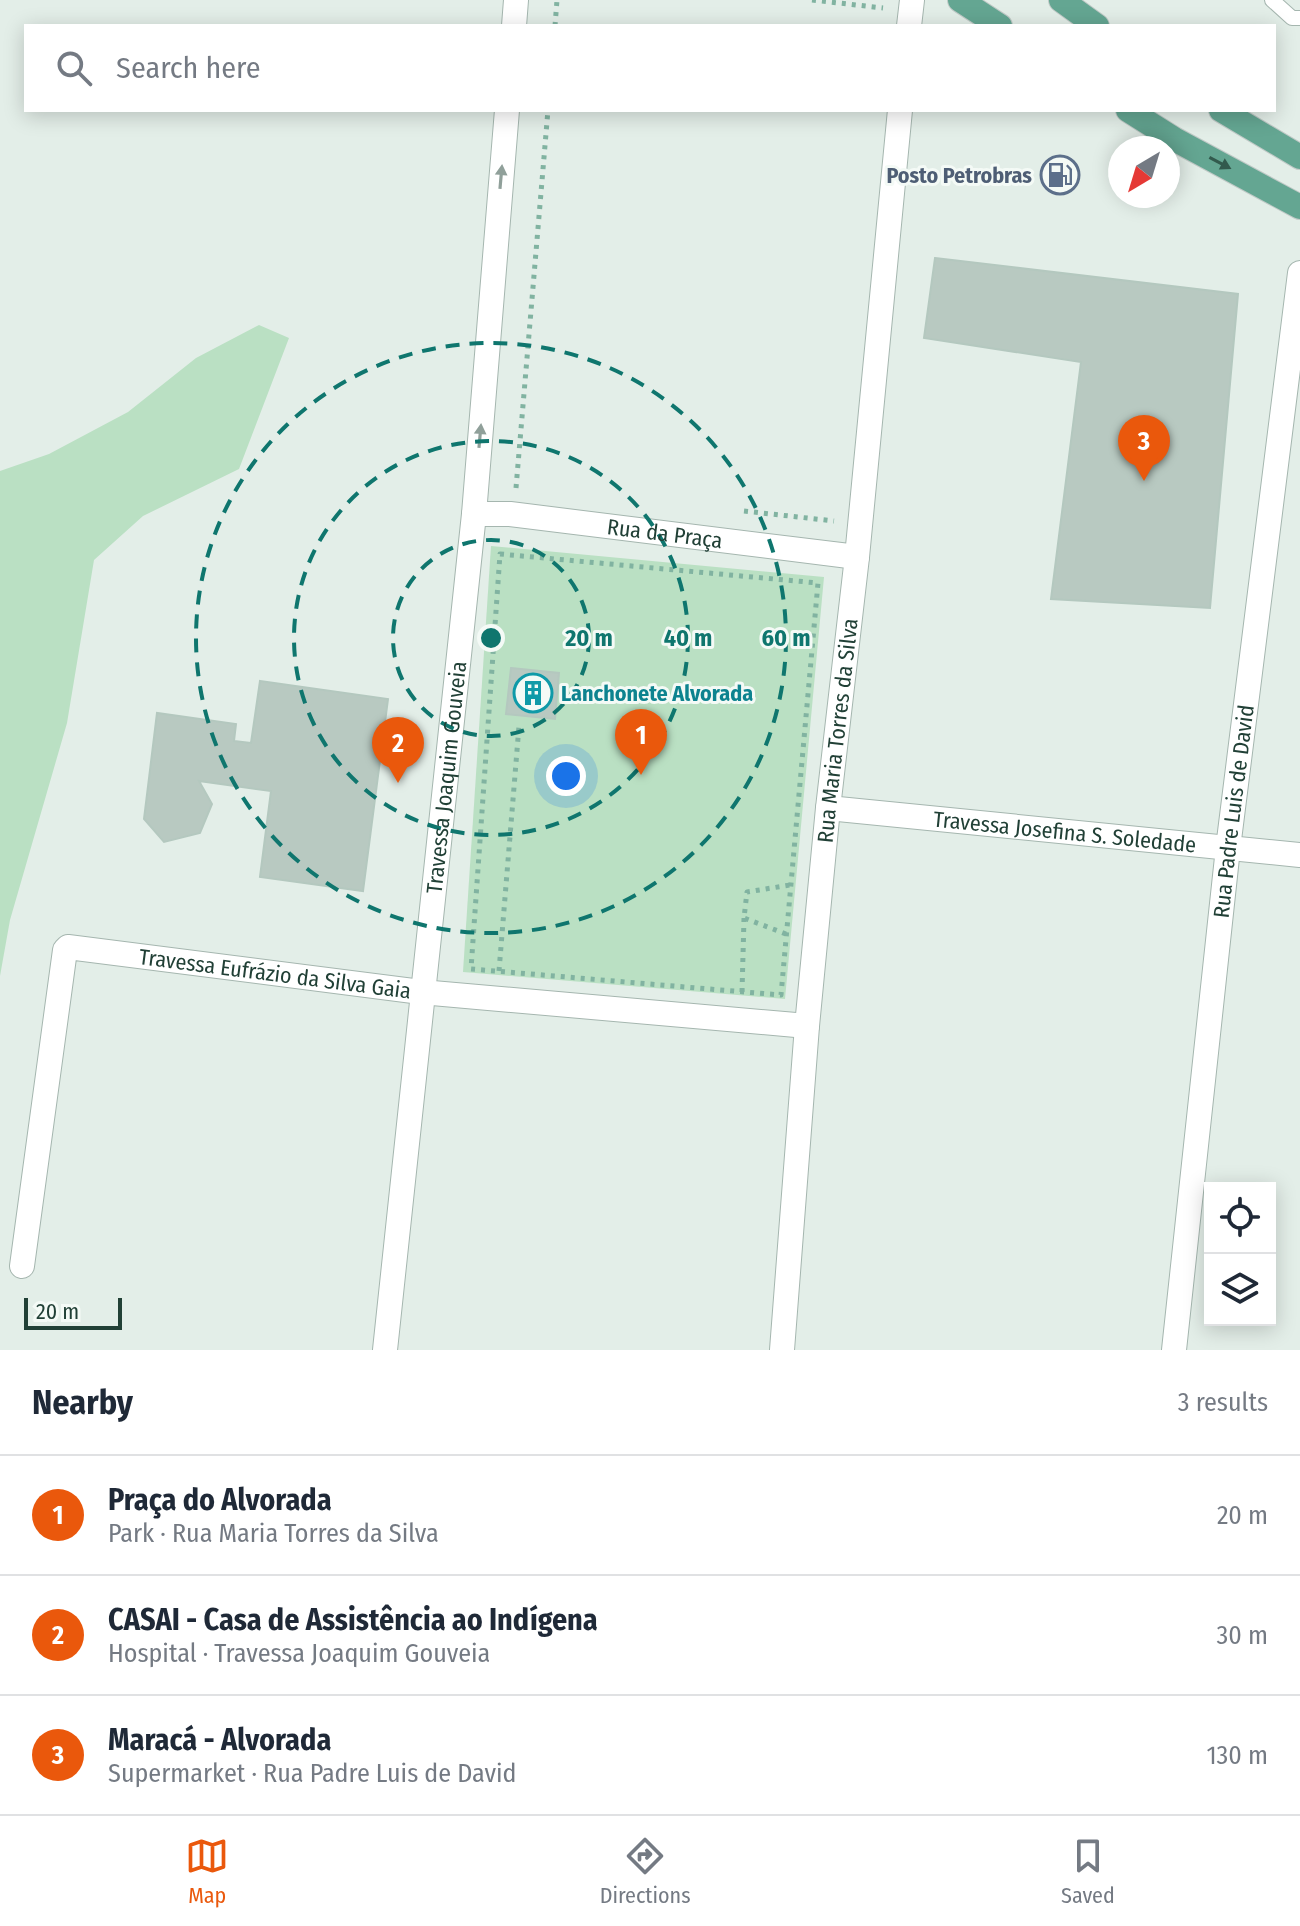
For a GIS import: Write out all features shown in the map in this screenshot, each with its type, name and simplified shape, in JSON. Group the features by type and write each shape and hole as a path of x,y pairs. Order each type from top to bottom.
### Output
{"main road":[{"path":"960,0 997,24"},
{"path":"1061,0 1094,24"},
{"path":"1131,112 1174,139 1300,207"},
{"path":"1224,112 1300,157"}],"street":[{"path":"514,24 516,0"},
{"path":"898,22 912,0"},
{"name":"Travessa Joaquim Gouveia","path":"385,1350 474,514 507,112"},
{"name":"Rua Maria Torres da Silva","path":"782,1350 807,1026 900,112"},
{"name":"Rua Padre Luis de David","path":"1174,1350 1228,848 1300,273"},
{"name":"Rua da Praça","path":"474,514 510,514 857,557"},
{"name":"Travessa Josefina S. Soledade","path":"828,808 1300,855"},
{"name":"Travessa Eufrázio da Silva Gaia","path":"22,1266 67,947 421,992 807,1026"}],"lane":[{"path":"1272,0 1292,18 1300,18"}],"path":[{"path":"555,24 557,0"},
{"path":"812,0 888,8 898,22"},
{"path":"517,487 548,112"},
{"path":"733,510 842,521"},
{"path":"500,554 818,583 790,885 781,995 471,969 500,554"},
{"path":"499,971 519,726"},
{"path":"742,992 747,892 790,885"},
{"path":"744,918 786,934"}],"green space":[{"path":"259,325 289,338 239,469 143,516 94,560 67,723 10,920 0,976 0,471 49,454 128,412 196,358"},
{"path":"491,546 824,577 785,999 463,972"}],"building":[{"path":"935,258 1238,294 1210,608 1051,599 1081,362 924,338"},
{"name":"Lanchonete Alvorada","path":"511,668 559,673 555,719 506,714"},
{"path":"260,681 388,699 363,891 260,877 271,791 199,781 212,804 200,833 164,842 144,819 157,713 236,724 234,741 251,743"}],"place":[{"name":"Posto Petrobras","path":"1060,175"},
{"name":"Maracá - Alvorada","path":"1144,481"},
{"name":"Lanchonete Alvorada","path":"533,693"},
{"name":"Praça do Alvorada","path":"641,775"},
{"name":"CASAI - Casa de Assistência ao Indígena","path":"398,783"}]}
